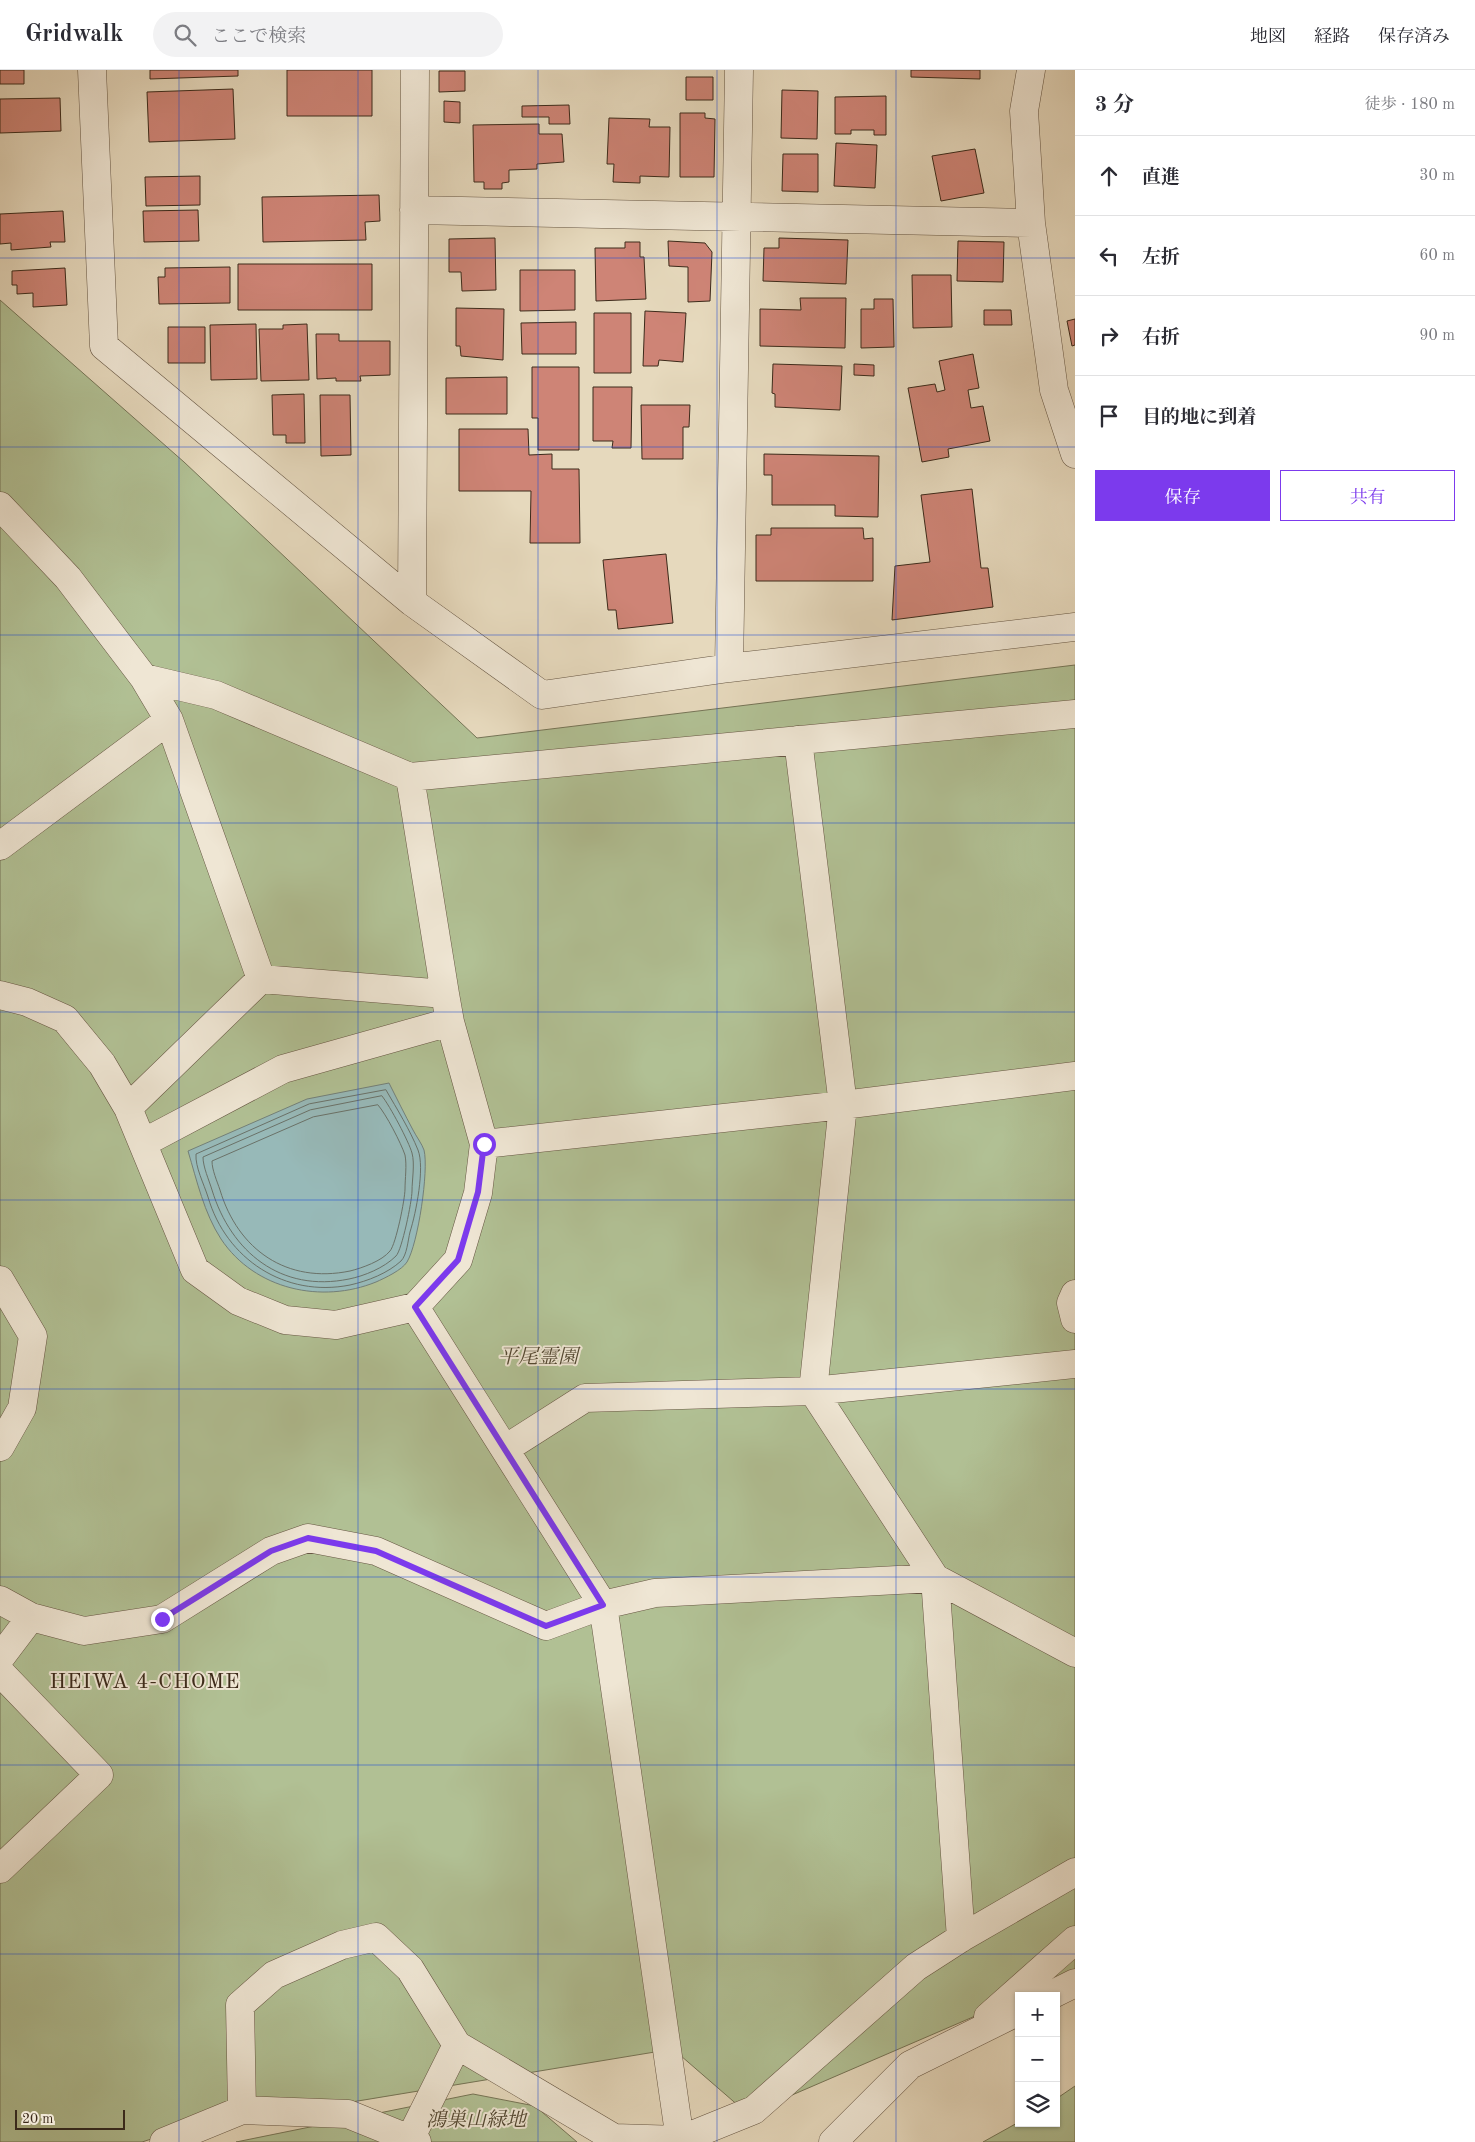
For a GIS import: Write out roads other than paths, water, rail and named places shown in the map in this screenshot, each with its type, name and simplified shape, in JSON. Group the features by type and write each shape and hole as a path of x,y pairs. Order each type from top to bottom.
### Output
{"street":[{"path":"92,70 104,346 412,602 542,695 729,668 1075,627"},
{"path":"412,602 415,70"},
{"path":"729,668 740,70"},
{"path":"1031,70 1024,111 1031,223 1054,390 1075,454"},
{"path":"414,210 1031,223"},
{"path":"0,506 68,578 144,678 169,720 261,979"},
{"path":"144,678 216,695 410,777 1075,714"},
{"path":"0,846 169,720"},
{"path":"798,740 843,1105 813,1390 935,1578 1075,1653"},
{"path":"0,995 28,1002 65,1019 102,1064 128,1108 195,1270 238,1301 285,1320 336,1325 415,1307 458,1260 478,1192 484,1144 444,994 410,777"},
{"path":"128,1108 261,979 444,994"},
{"path":"143,1143 283,1069 450,1022"},
{"path":"484,1144 843,1105 1075,1076"},
{"path":"0,1280 33,1336 22,1408 0,1447"},
{"path":"1075,1294 1071,1303 1075,1319"},
{"path":"415,1307 603,1605 680,2140"},
{"path":"505,1449 585,1398 813,1390 1075,1364"},
{"path":"0,1600 30,1617 84,1631 162,1619 271,1551 308,1538 376,1551 546,1626 603,1605 655,1594 935,1578"},
{"path":"935,1578 961,1938"},
{"path":"0,1658 30,1617"},
{"path":"0,1672 99,1775 0,1869"},
{"path":"242,2110 240,2005 274,1975 342,1945 376,1937 410,1969 457,2045 614,2138 680,2140 754,2110 916,1967 961,1938 1075,1872"},
{"path":"962,2039 1075,1940"},
{"path":"1057,1992 1075,1983"},
{"path":"833,2142 910,2065 1015,2013"},
{"path":"164,2142 242,2110 348,2114 413,2140 457,2045"}],"water":[{"path":"389,1083 424,1150 425,1160 424,1189 419,1224 411,1253 405,1265 376,1282 355,1289 334,1292 312,1292 291,1288 271,1281 252,1270 235,1256 215,1229 188,1151 307,1099"}],"district":[{"name":"HEIWA 4-CHOME","path":"145,1681"}],"park label":[{"name":"平尾霊園","path":"538,1356"},
{"name":"鴻巣山緑地","path":"476,2119"}]}
